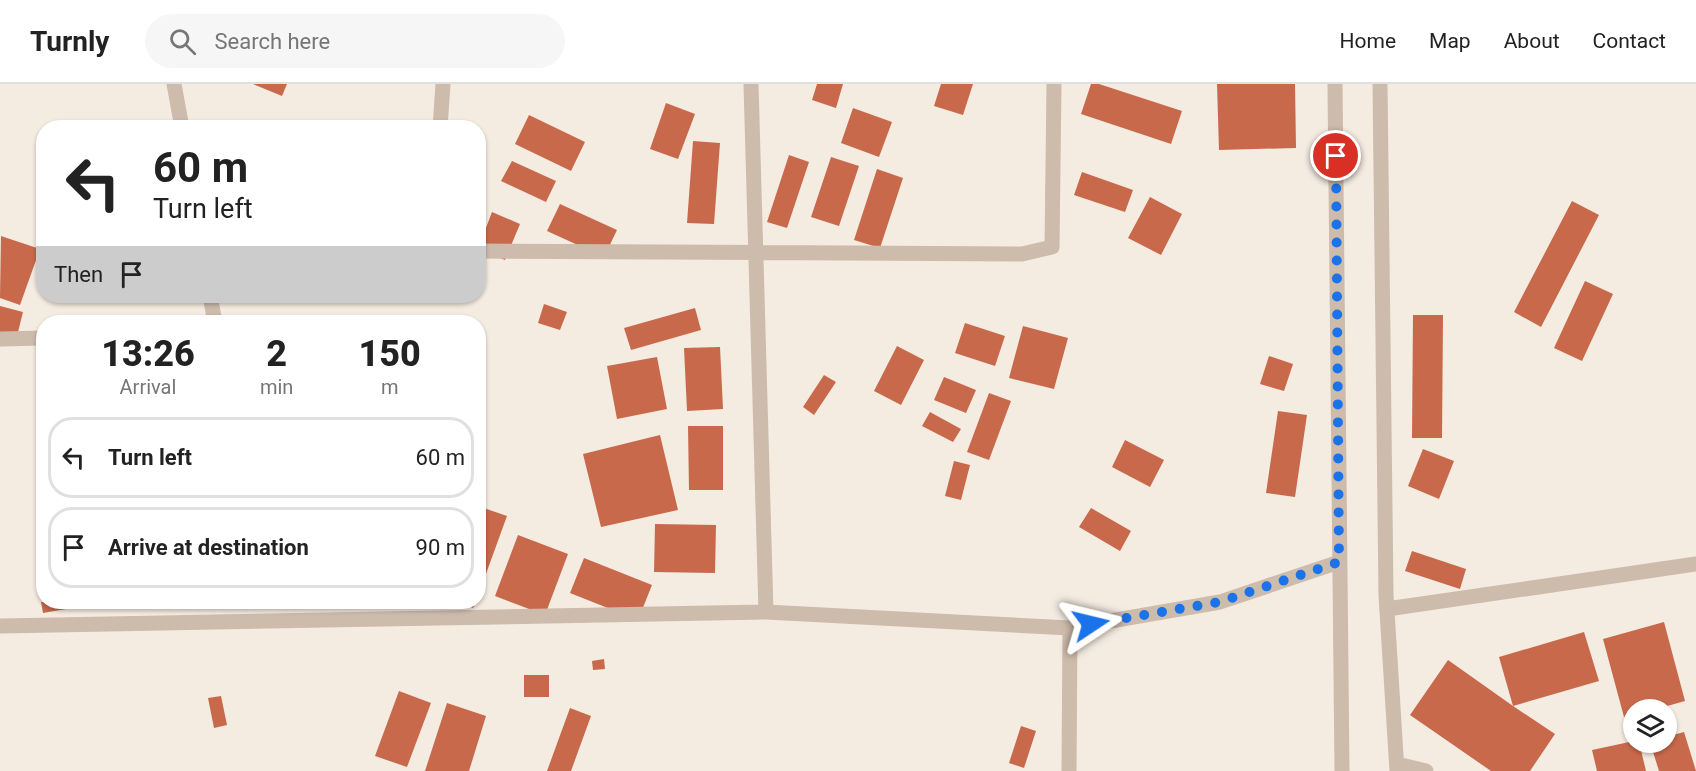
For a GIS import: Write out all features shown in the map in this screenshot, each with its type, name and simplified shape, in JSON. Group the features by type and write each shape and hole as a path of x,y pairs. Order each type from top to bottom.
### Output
{"street":[{"path":"174,84 181,120"},
{"path":"441,120 443,84"},
{"path":"751,84 766,612"},
{"path":"486,250 1022,254 1052,247 1054,84"},
{"path":"1335,84 1342,771"},
{"path":"1380,84 1387,609 1397,768 1426,771"},
{"path":"0,339 36,339"},
{"path":"0,626 766,612 1070,628 1220,602 1339,562"},
{"path":"1387,609 1696,564"},
{"path":"1069,771 1070,628"}],"building":[{"path":"253,84 287,84 282,96"},
{"path":"817,84 843,84 836,108 812,100"},
{"path":"941,84 973,84 963,115 934,106"},
{"path":"1091,84 1099,84 1182,111 1171,144 1081,114"},
{"path":"1217,84 1295,84 1296,148 1219,150"},
{"path":"666,103 695,114 678,159 650,149"},
{"path":"853,108 892,122 879,157 841,143"},
{"path":"529,115 585,142 571,171 515,144"},
{"path":"693,141 720,143 714,224 687,223"},
{"path":"789,155 809,162 787,228 767,222"},
{"path":"831,157 859,166 839,226 811,217"},
{"path":"512,161 556,181 546,202 501,181"},
{"path":"877,169 903,178 880,248 854,240"},
{"path":"1082,172 1133,190 1125,212 1074,195"},
{"path":"1150,197 1182,214 1161,255 1128,238"},
{"path":"1572,201 1599,215 1541,327 1514,312"},
{"path":"560,204 617,230 604,257 547,231"},
{"path":"492,212 520,224 505,260 486,252 486,228"},
{"path":"1,236 36,248 36,260 20,305 0,298"},
{"path":"1585,281 1613,294 1582,361 1554,348"},
{"path":"544,304 567,312 560,330 538,323"},
{"path":"0,306 23,312 17,336 0,332"},
{"path":"695,308 701,330 631,350 624,328"},
{"path":"1413,315 1443,315 1442,438 1412,438"},
{"path":"965,323 1005,336 995,366 955,353"},
{"path":"1023,326 1068,338 1054,389 1009,378"},
{"path":"897,346 924,360 901,405 874,391"},
{"path":"720,347 723,409 687,411 684,348"},
{"path":"1269,356 1293,364 1284,391 1260,384"},
{"path":"657,357 667,409 617,419 607,366"},
{"path":"824,375 836,382 814,415 803,407"},
{"path":"944,377 976,390 966,413 934,400"},
{"path":"989,393 1011,401 989,460 967,452"},
{"path":"1278,411 1307,415 1295,497 1266,493"},
{"path":"930,412 961,429 953,442 922,426"},
{"path":"688,426 723,426 723,490 689,490"},
{"path":"660,435 678,510 601,527 583,454"},
{"path":"1125,440 1164,460 1150,487 1112,467"},
{"path":"1423,449 1454,461 1439,499 1408,486"},
{"path":"954,461 970,465 961,500 945,496"},
{"path":"1091,508 1131,531 1120,551 1079,527"},
{"path":"486,509 507,516 486,574"},
{"path":"655,524 716,525 715,573 654,572"},
{"path":"518,535 568,554 545,615 495,596"},
{"path":"1412,551 1466,569 1460,589 1405,571"},
{"path":"584,558 652,585 638,620 570,593"},
{"path":"42,609 66,609 43,613"},
{"path":"1664,622 1685,701 1677,703 1677,699 1623,699 1623,713 1603,639"},
{"path":"1584,632 1599,681 1513,706 1499,657"},
{"path":"604,659 605,669 593,670 592,661"},
{"path":"1448,660 1555,734 1530,771 1491,771 1410,715"},
{"path":"524,675 549,675 549,697 524,697"},
{"path":"399,691 431,703 407,767 375,756"},
{"path":"221,696 227,725 214,728 208,698"},
{"path":"447,703 486,716 469,771 425,771"},
{"path":"570,708 591,716 571,771 547,771"},
{"path":"1021,726 1036,731 1024,768 1009,763"},
{"path":"1684,732 1696,771 1659,771 1653,753 1677,753 1677,734"},
{"path":"1623,743 1623,753 1642,753 1646,771 1597,771 1592,750"}],"route":[{"path":"1091,624 1220,602 1339,562 1336,156"}]}
